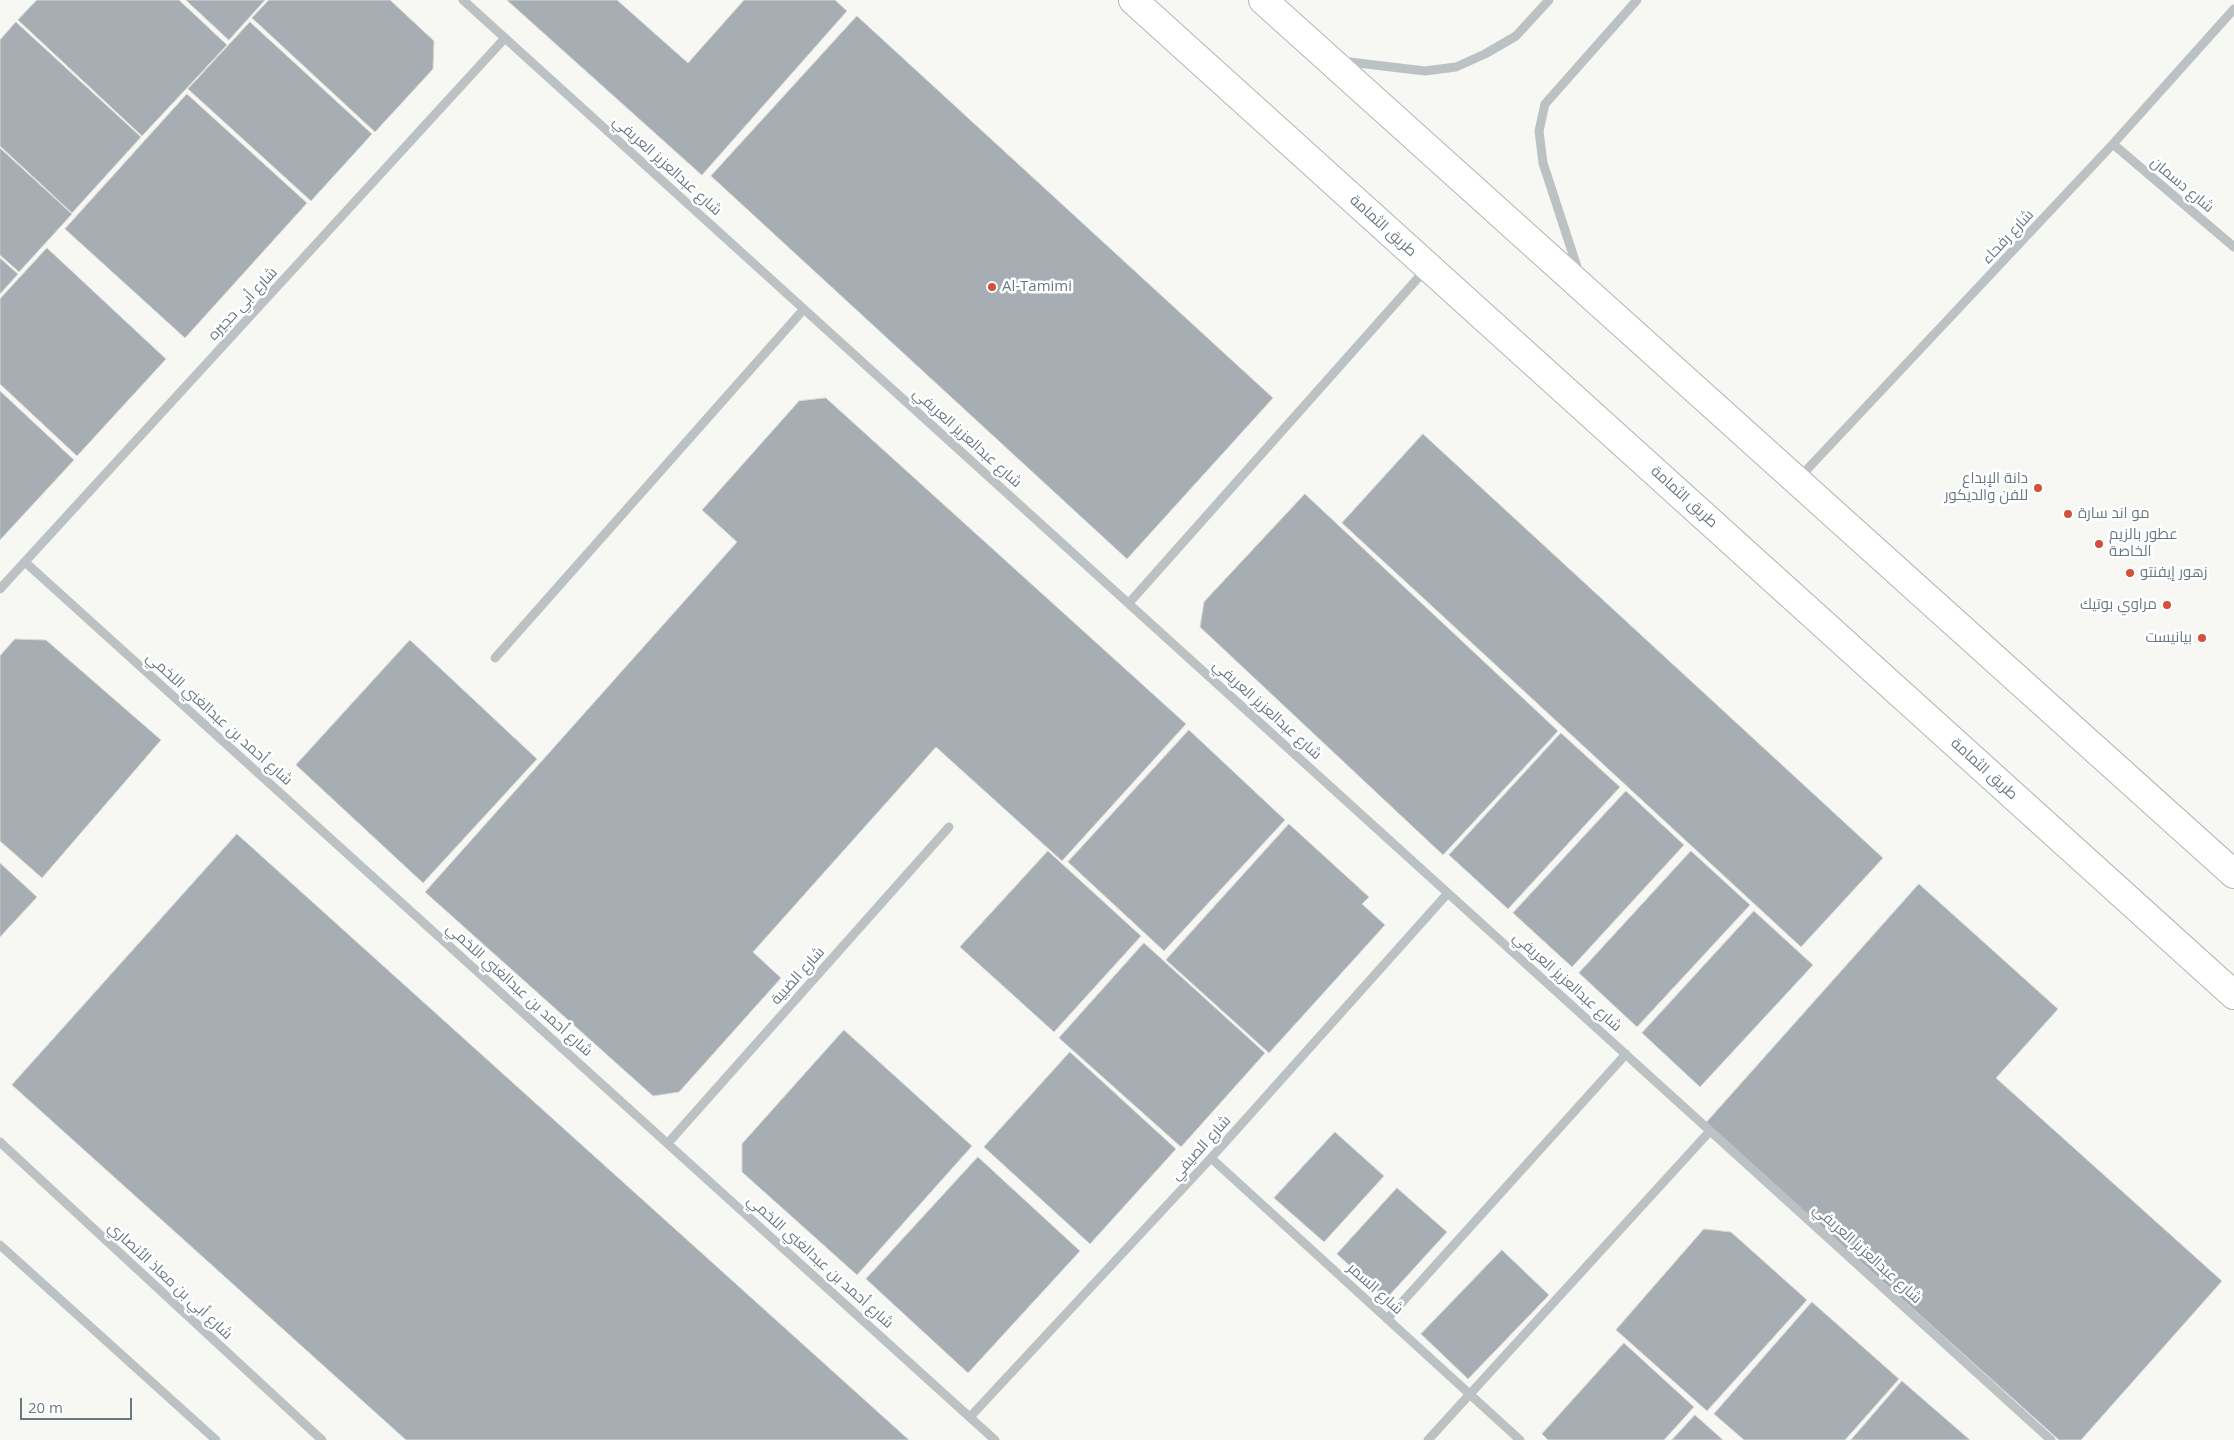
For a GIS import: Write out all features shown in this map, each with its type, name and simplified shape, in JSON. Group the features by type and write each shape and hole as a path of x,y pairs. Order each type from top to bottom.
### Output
{"main road":[{"name":"طريق الثمامة","path":"1133,0 2234,995"},
{"path":"1263,0 2234,874"}],"street":[{"name":"شارع عبدالعزيز العريفي","path":"464,0 2051,1440"},
{"path":"1329,60 1425,71 1456,67 1485,54 1516,36 1549,0"},
{"path":"1582,286 1543,163 1539,131 1545,104 1635,1"},
{"name":"شارع رفحاء","path":"1798,480 2113,144 2234,9"},
{"name":"شارع أبي حجيره","path":"0,589 505,38"},
{"name":"شارع دسمان","path":"2113,144 2234,246"},
{"path":"1129,603 1429,266"},
{"path":"495,658 804,309"},
{"name":"شارع أحمد بن عبدالغني اللخمي","path":"25,562 995,1440"},
{"name":"شارع الضبية","path":"668,1143 949,827"},
{"name":"شارع الصيفي","path":"970,1417 1211,1158 1448,893"},
{"path":"1387,1319 1626,1054"},
{"path":"1428,1440 1710,1131"},
{"name":"شارع أبي بن معاذ الأنصاري","path":"0,1142 322,1440"},
{"name":"شارع السمر","path":"1211,1158 1520,1440"},
{"path":"0,1245 216,1440"}],"building":[{"path":"37,0 179,0 227,45 142,136 18,20"},
{"path":"186,0 265,0 229,40"},
{"path":"269,0 390,0 434,41 433,69 375,132 252,18"},
{"path":"507,0 617,0 688,63 744,0 835,0 847,11 702,175"},
{"name":"Al-Tamimi","path":"857,16 1273,398 1127,559 711,176"},
{"path":"16,22 141,137 72,213 0,146 0,40"},
{"path":"250,22 372,134 311,201 188,89"},
{"path":"187,94 307,203 185,338 65,229"},
{"path":"0,148 72,214 19,272 0,255"},
{"path":"47,248 166,359 77,456 0,384 0,299"},
{"path":"0,258 18,274 0,294"},
{"path":"0,391 74,460 0,540"},
{"path":"826,398 1186,724 1062,861 936,747 753,952 781,978 679,1092 653,1096 425,892 737,542 702,510 799,401"},
{"path":"1423,434 1883,858 1801,947 1342,523"},
{"path":"1305,494 1558,731 1443,855 1200,627 1204,602"},
{"path":"15,639 46,640 161,740 42,878 0,841 0,656"},
{"path":"410,640 537,759 423,883 296,765"},
{"path":"1189,730 1285,820 1164,951 1068,862"},
{"path":"1561,733 1620,787 1508,909 1449,855"},
{"path":"1626,791 1684,845 1572,967 1513,913"},
{"path":"1289,824 1369,897 1362,904 1385,925 1269,1053 1166,960"},
{"path":"237,834 909,1440 406,1440 12,1085"},
{"path":"1048,851 1141,936 1054,1032 960,947"},
{"path":"1691,851 1750,905 1637,1027 1579,973"},
{"path":"0,863 37,897 0,937"},
{"path":"1919,884 2058,1009 1996,1078 2222,1281 2081,1440 2059,1440 1706,1123"},
{"path":"1754,911 1813,965 1700,1087 1642,1033"},
{"path":"1144,943 1265,1053 1181,1147 1059,1038"},
{"path":"844,1030 972,1146 857,1275 742,1172 742,1144"},
{"path":"1070,1052 1176,1149 1090,1244 984,1147"},
{"path":"1335,1132 1384,1176 1324,1242 1274,1198"},
{"path":"978,1157 1080,1251 968,1373 866,1279"},
{"path":"1397,1188 1447,1232 1386,1299 1337,1254"},
{"path":"1704,1229 1731,1232 1807,1300 1707,1411 1616,1330"},
{"path":"1502,1250 1549,1295 1468,1379 1421,1334"},
{"path":"1812,1302 1899,1379 1845,1440 1744,1440 1714,1414"},
{"path":"1624,1343 1694,1407 1664,1440 1548,1440 1542,1434"},
{"path":"1902,1381 1970,1440 1851,1440"},
{"path":"1695,1415 1723,1440 1672,1440"}],"place":[{"name":"Al-Tamimi","path":"992,287"},
{"name":"دانة الإبداع للفن والديكور","path":"2038,488"},
{"name":"مو اند سارة","path":"2068,514"},
{"name":"عطور بالزيم الخاصة","path":"2099,544"},
{"name":"زهور إيفنتو","path":"2130,573"},
{"name":"مراوي بوتيك","path":"2167,605"},
{"name":"بيانيست","path":"2202,638"}]}
